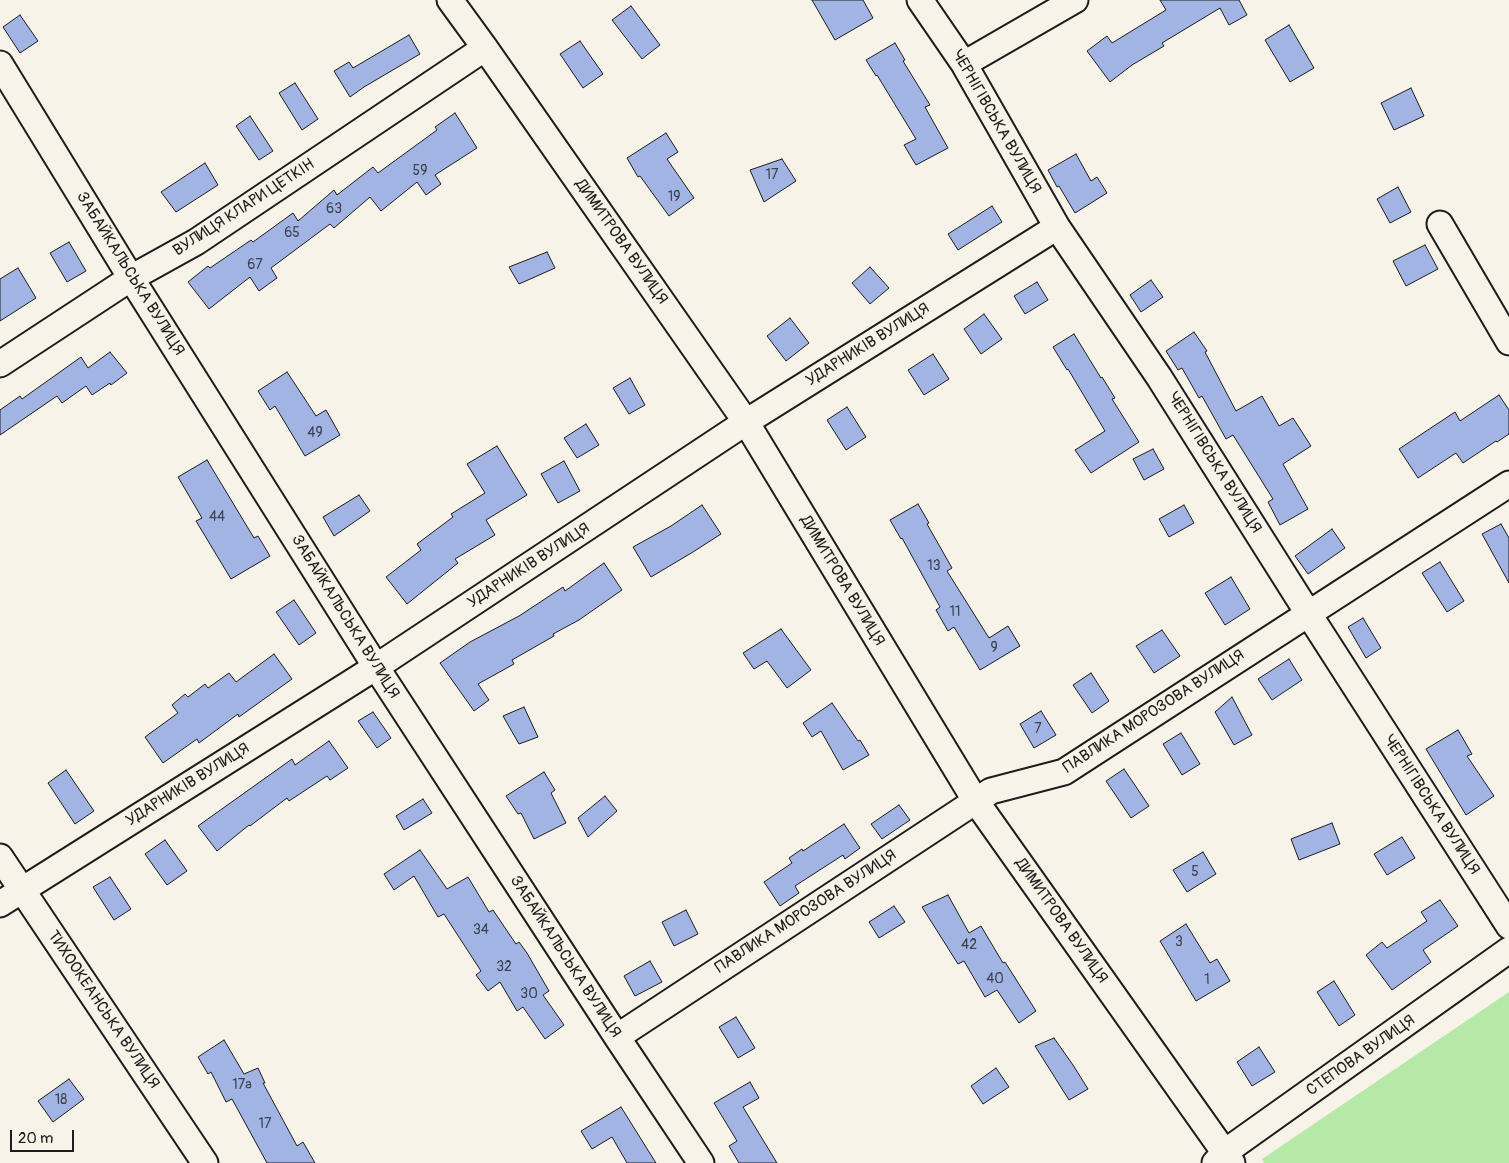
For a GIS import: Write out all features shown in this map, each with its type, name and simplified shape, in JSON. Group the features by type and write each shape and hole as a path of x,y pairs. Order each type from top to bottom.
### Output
{"street":[{"name":"ДИМИТРОВА ВУЛИЦЯ","path":"450,0 746,422 975,800 1224,1159"},
{"name":"ЧЕРНІГІВСЬКА ВУЛИЦЯ","path":"920,0 964,64 1057,227 1159,377 1509,926"},
{"path":"964,64 1075,0"},
{"name":"ВУЛИЦЯ КЛАРИ ЦЕТКІН","path":"0,364 131,278 196,242 485,48"},
{"name":"ЗАБАЙКАЛЬСЬКА ВУЛИЦЯ","path":"0,64 131,278 376,667 617,1037 702,1163"},
{"path":"1440,224 1509,342"},
{"name":"УДАРНИКІВ ВУЛИЦЯ","path":"0,904 376,667 746,422 1057,227"},
{"name":"ПАВЛИКА МОРОЗОВА ВУЛИЦЯ","path":"617,1037 991,790 1064,772 1509,484"},
{"name":"ТИХООКЕАНСЬКА ВУЛИЦЯ","path":"0,857 205,1163"},
{"name":"СТЕПОВА ВУЛИЦЯ","path":"1224,1159 1509,950"}],"green space":[{"path":"1509,992 1509,1163 1264,1163 1262,1159"}],"building":[{"path":"812,0 863,0 873,18 835,40"},
{"path":"1160,0 1239,0 1247,15 1229,25 1220,8 1162,43 1164,46 1132,65 1110,82 1087,51 1107,36 1112,43 1166,10"},
{"path":"631,6 660,45 642,59 612,20"},
{"path":"20,15 38,41 20,53 3,27"},
{"path":"1289,25 1314,68 1290,82 1265,40"},
{"path":"409,35 420,54 350,97 334,71 349,62 353,68"},
{"path":"580,41 603,74 583,88 560,54"},
{"path":"895,43 905,60 903,61 930,105 925,107 948,148 916,165 904,145 916,139 866,60"},
{"path":"295,83 318,119 302,130 279,93"},
{"path":"1411,88 1424,116 1394,130 1381,103"},
{"path":"455,113 477,148 435,175 441,184 426,195 417,182 381,211 370,197 334,228 330,224 271,268 277,278 259,291 250,277 209,309 188,282 208,266 210,268 251,240 253,242 293,213 298,221 334,190 337,195 373,167 378,173 437,130 435,127"},
{"path":"250,116 273,151 259,160 236,126"},
{"path":"666,133 678,152 667,159 694,198 669,216 640,176 638,177 627,158"},
{"path":"1076,154 1091,181 1097,177 1107,193 1075,213 1048,170"},
{"path":"782,159 796,181 764,202 750,170"},
{"path":"205,163 218,185 176,212 161,192"},
{"path":"1398,187 1411,212 1390,223 1377,199"},
{"path":"992,206 1002,222 958,250 948,234"},
{"path":"69,242 86,271 67,282 50,253"},
{"path":"1425,245 1438,269 1406,286 1393,261"},
{"path":"547,252 555,268 519,284 509,267"},
{"path":"870,267 889,288 870,304 852,283"},
{"path":"18,268 36,298 0,321 0,279"},
{"path":"1151,280 1163,297 1141,312 1130,295"},
{"path":"1037,282 1048,300 1025,314 1014,296"},
{"path":"984,314 1002,339 981,354 964,329"},
{"path":"790,318 809,343 786,361 767,336"},
{"path":"1194,332 1207,351 1205,352 1236,411 1262,396 1279,426 1293,418 1311,446 1283,464 1308,509 1280,525 1268,502 1273,499 1233,435 1226,439 1202,396 1199,398 1182,368 1178,370 1166,351"},
{"path":"1074,334 1115,398 1112,399 1139,442 1091,473 1075,450 1105,431 1053,347"},
{"path":"110,352 127,373 111,385 110,383 92,395 86,386 62,403 57,396 0,435 0,410 20,396 22,399 81,357 88,368"},
{"path":"933,354 949,379 924,395 908,370"},
{"path":"287,372 316,416 326,410 340,435 305,456 275,406 270,410 258,391"},
{"path":"630,378 645,405 629,414 613,388"},
{"path":"1499,395 1509,410 1509,434 1463,463 1456,453 1418,478 1399,449 1455,412 1460,421"},
{"path":"847,407 866,437 846,450 827,420"},
{"path":"586,424 599,445 577,458 564,438"},
{"path":"497,446 527,495 486,520 495,535 455,559 458,563 407,604 386,577 421,550 417,544 453,517 451,514 485,493 467,464"},
{"path":"1153,449 1164,469 1144,480 1133,459"},
{"path":"207,460 254,538 258,536 270,556 231,579 196,521 202,518 178,477"},
{"path":"564,461 580,491 558,503 541,474"},
{"path":"359,495 370,511 334,536 323,517"},
{"path":"918,504 952,568 947,571 989,638 1008,626 1020,646 980,670 954,627 948,631 936,610 940,607 890,520"},
{"path":"702,505 721,534 651,577 633,547 671,526"},
{"path":"1184,505 1194,523 1169,537 1159,519"},
{"path":"1501,524 1509,538 1509,583 1482,534"},
{"path":"1332,529 1345,548 1308,574 1295,556"},
{"path":"1440,562 1464,601 1447,612 1422,573"},
{"path":"604,563 622,590 579,620 553,634 554,636 512,660 514,664 478,684 489,700 474,711 440,663 470,642 519,616 563,587 565,591"},
{"path":"1231,577 1250,609 1225,625 1205,593"},
{"path":"294,600 316,633 299,645 276,612"},
{"path":"1363,618 1381,648 1366,658 1348,627"},
{"path":"781,629 811,670 787,688 767,661 754,669 743,653"},
{"path":"1162,630 1180,656 1154,673 1136,646"},
{"path":"274,654 292,679 239,717 238,714 199,743 197,739 163,763 145,737 178,713 172,705 185,694 188,697 205,684 208,688 229,673 236,682"},
{"path":"1289,659 1302,680 1272,700 1258,679"},
{"path":"1091,673 1109,701 1092,713 1073,685"},
{"path":"1232,697 1252,735 1234,745 1215,712"},
{"path":"832,703 869,755 843,770 821,731 812,737 803,723"},
{"path":"524,707 538,737 519,744 503,716"},
{"path":"1041,711 1056,735 1034,748 1020,724"},
{"path":"373,712 391,738 377,748 358,721"},
{"path":"1458,730 1472,754 1467,756 1494,796 1466,815 1426,749"},
{"path":"1181,733 1200,764 1182,775 1163,744"},
{"path":"329,741 348,768 330,780 327,776 289,801 287,798 217,851 198,826 292,759 295,765"},
{"path":"1124,769 1149,806 1131,818 1106,781"},
{"path":"66,770 94,811 75,824 48,783"},
{"path":"544,772 555,790 551,793 566,823 534,839 521,813 518,814 506,796"},
{"path":"605,796 617,811 588,837 578,818"},
{"path":"423,799 432,813 404,830 396,816"},
{"path":"899,805 910,820 882,839 871,824"},
{"path":"1332,823 1340,844 1299,860 1291,839"},
{"path":"844,824 860,848 845,859 843,855 795,886 799,893 780,906 764,882 792,863 789,858"},
{"path":"1402,837 1415,858 1387,875 1374,854"},
{"path":"165,840 187,871 167,885 145,854"},
{"path":"420,850 447,889 468,877 489,912 493,910 516,944 519,942 527,953 549,991 543,995 564,1025 545,1039 523,1007 517,1011 500,982 488,991 476,975 481,971 444,914 438,917 414,876 394,890 384,874"},
{"path":"1203,852 1216,874 1187,892 1173,870"},
{"path":"110,877 131,909 114,920 93,887"},
{"path":"948,895 969,933 981,926 1003,963 1005,962 1036,1011 1019,1023 997,990 985,997 964,961 958,964 922,907"},
{"path":"1440,900 1458,926 1423,950 1431,962 1392,990 1366,955 1382,942 1387,948 1427,921 1421,912"},
{"path":"894,906 905,922 879,938 869,922"},
{"path":"686,910 698,934 674,946 662,922"},
{"path":"1186,924 1210,963 1217,959 1230,981 1196,1001 1160,941"},
{"path":"650,961 662,982 635,996 624,976"},
{"path":"1334,981 1355,1015 1339,1026 1317,992"},
{"path":"736,1017 755,1048 738,1058 719,1027"},
{"path":"1054,1038 1088,1089 1069,1100 1035,1046"},
{"path":"224,1040 244,1074 258,1068 265,1083 263,1083 297,1146 303,1142 315,1163 267,1163 232,1099 226,1102 211,1072 208,1074 198,1057"},
{"path":"1259,1047 1275,1072 1252,1086 1237,1062"},
{"path":"996,1068 1009,1087 983,1104 971,1086"},
{"path":"69,1079 84,1099 53,1122 38,1101"},
{"path":"750,1082 759,1098 743,1107 777,1163 739,1163 729,1146 737,1141 714,1103"},
{"path":"621,1107 656,1163 627,1163 612,1137 592,1149 581,1131"}]}
